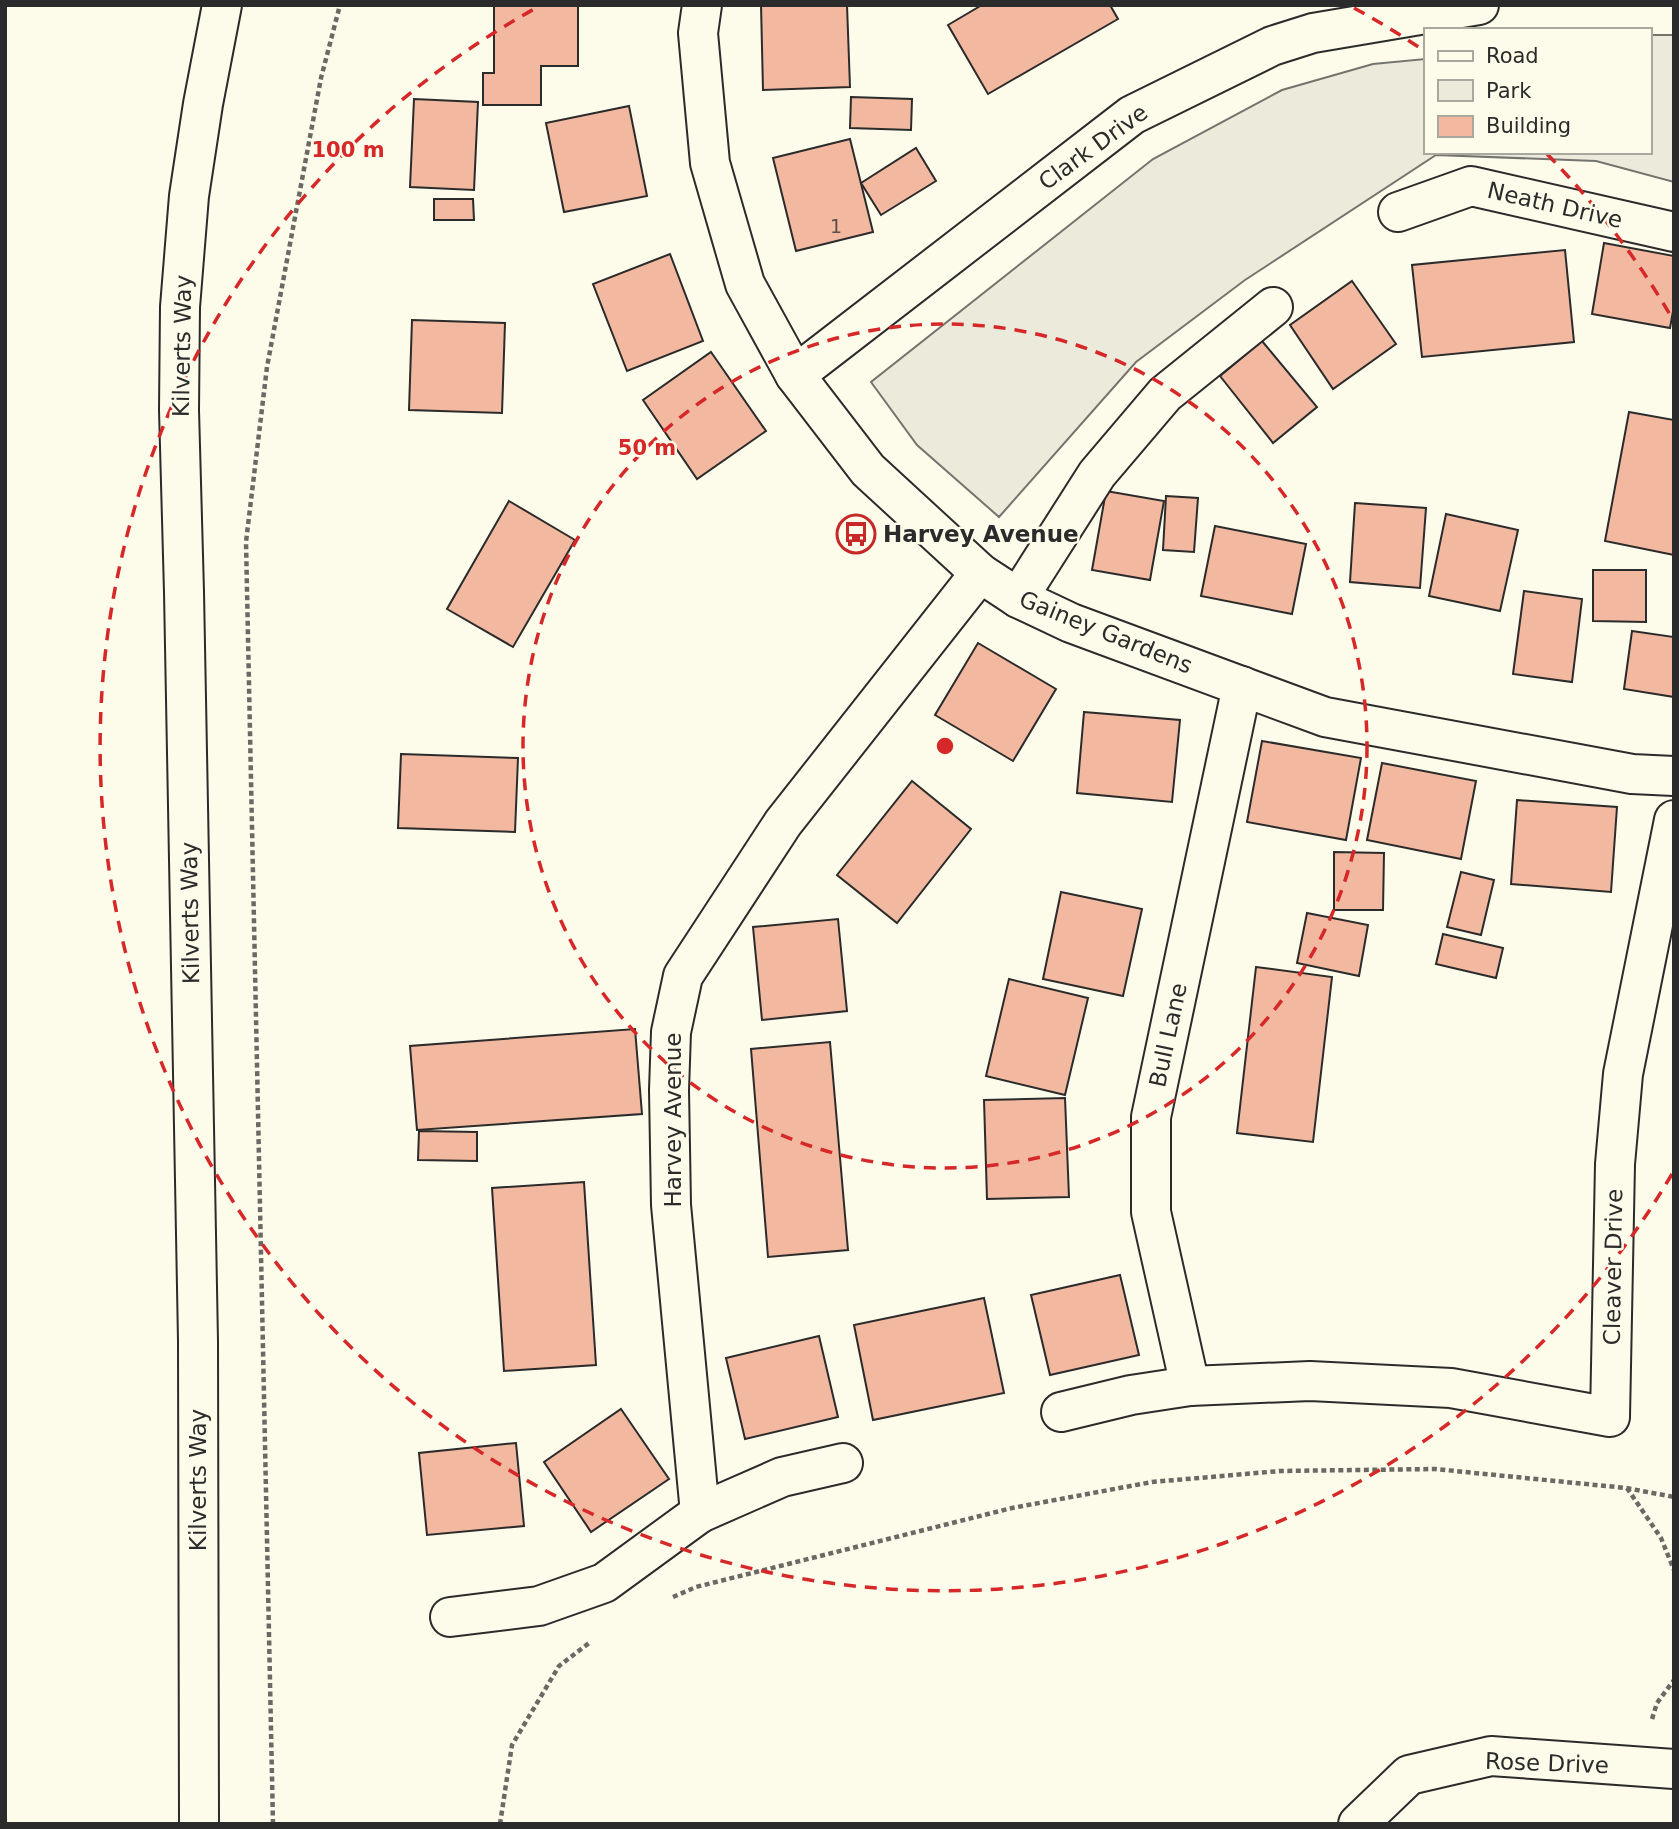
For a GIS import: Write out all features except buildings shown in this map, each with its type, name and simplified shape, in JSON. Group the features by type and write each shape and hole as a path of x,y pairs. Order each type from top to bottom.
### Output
{"street":[{"name":"Kilverts Way","path":"199,1824 198,1354 179,410 180,320 189,195 222,5"},
{"name":"Gainey Gardens","path":"702,5 698,33 710,163 745,284 795,374 868,470 980,573 1018,598 1072,623 1325,717 1632,774 1674,776"},
{"name":"Clark Drive","path":"795,374 1132,115 1272,46 1313,33 1479,5"},
{"name":"Neath Drive","path":"1398,212 1471,186 1674,232"},
{"path":"1018,598 1097,474 1165,394 1273,307"},
{"name":"Harvey Avenue","path":"700,1513 671,1205 671,1032 682,976 783,823 980,573"},
{"name":"Bull Lane","path":"1190,1386 1151,1212 1151,1117 1242,686"},
{"name":"Cleaver Drive","path":"1190,1386 1310,1381 1451,1388 1610,1417 1615,1164 1623,1074 1674,820"},
{"path":"1062,1412 1131,1395 1190,1386"},
{"path":"450,1617 539,1606 604,1583 700,1513 782,1477 843,1463"},
{"name":"Rose Drive","path":"1358,1824 1409,1776 1491,1756 1674,1769"}],"path":[{"path":"273,1824 246,542 267,367 321,78 340,5"},
{"path":"673,1597 696,1587 999,1511 1152,1482 1279,1471 1435,1469 1626,1488 1674,1497"},
{"path":"1626,1488 1661,1538 1674,1570"},
{"path":"500,1824 512,1745 559,1666 592,1641"}],"green space":[{"path":"1651,35 1674,35 1674,182 1596,161 1436,155 1245,280 1136,362 999,517 917,445 871,382 1153,159 1282,90 1373,64 1424,59 1424,154 1651,154"}],"place":[{"name":"Harvey Avenue","path":"856,534"}]}
